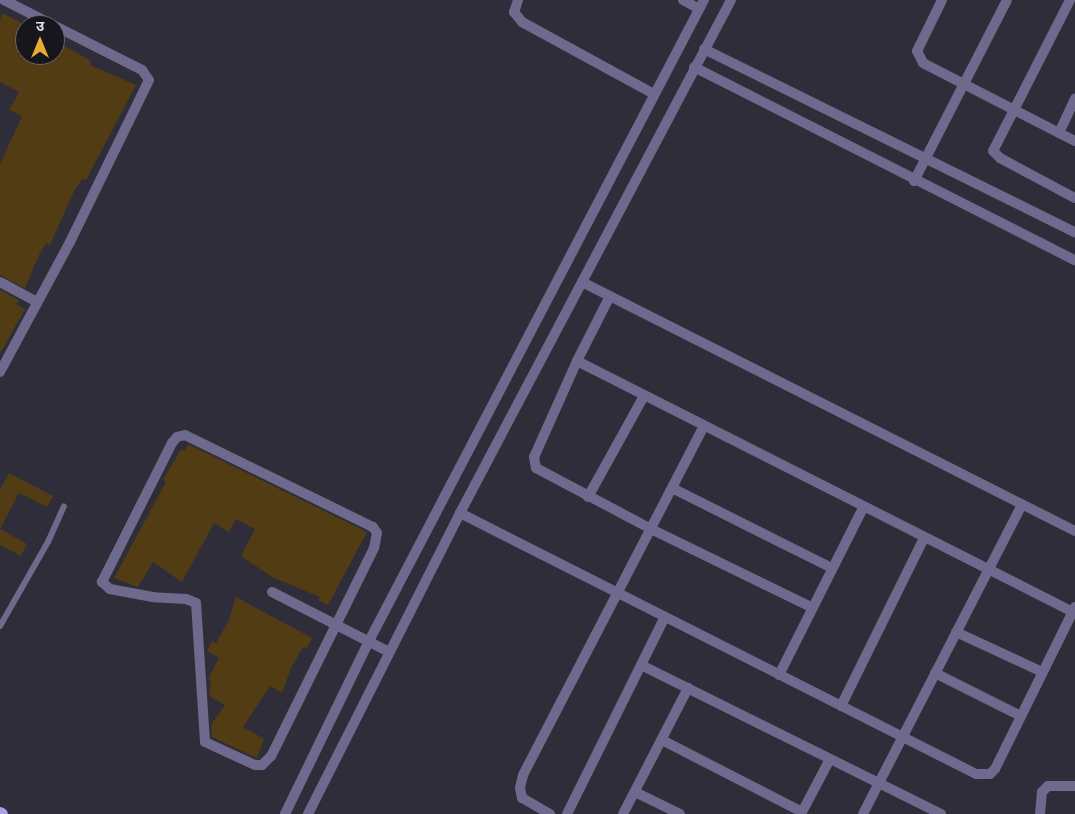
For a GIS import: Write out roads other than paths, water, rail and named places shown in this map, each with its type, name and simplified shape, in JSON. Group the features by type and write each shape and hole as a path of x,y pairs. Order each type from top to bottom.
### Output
{"street":[{"path":"4,0 33,15"},
{"path":"518,0 514,12 522,22 654,94"},
{"path":"284,814 369,641 701,4 683,0"},
{"path":"308,814 460,514 731,0"},
{"path":"942,0 919,45 918,58 923,63 1075,141"},
{"path":"914,181 1007,0"},
{"path":"1070,0 993,147 995,155 1075,198"},
{"path":"0,372 149,80 142,70 65,32"},
{"path":"704,49 1075,232"},
{"path":"694,67 914,181 1075,260"},
{"path":"1059,132 1075,99"},
{"path":"0,282 37,302"},
{"path":"582,282 1075,531"},
{"path":"610,296 577,361 534,464 542,473 588,497 812,607"},
{"path":"460,514 976,774 984,775 995,769 1074,610 863,508 577,361"},
{"path":"588,497 644,396"},
{"path":"550,814 522,798 520,788 523,775 704,426"},
{"path":"177,436 196,439 373,526 378,533 374,548 334,624 267,762 255,765 205,742 196,603 186,599 152,597 110,589 102,582 177,436"},
{"path":"672,488 832,568"},
{"path":"863,814 1022,504"},
{"path":"779,675 863,508"},
{"path":"841,706 924,538"},
{"path":"272,592 389,652"},
{"path":"567,814 665,617"},
{"path":"956,632 1042,672"},
{"path":"641,665 941,814"},
{"path":"935,673 1021,716"},
{"path":"623,814 688,688"},
{"path":"662,740 801,813 830,759"},
{"path":"1040,814 1042,792 1048,786 1075,786"},
{"path":"635,792 680,814"}],"lane":[{"path":"0,626 48,542 64,506"}]}
